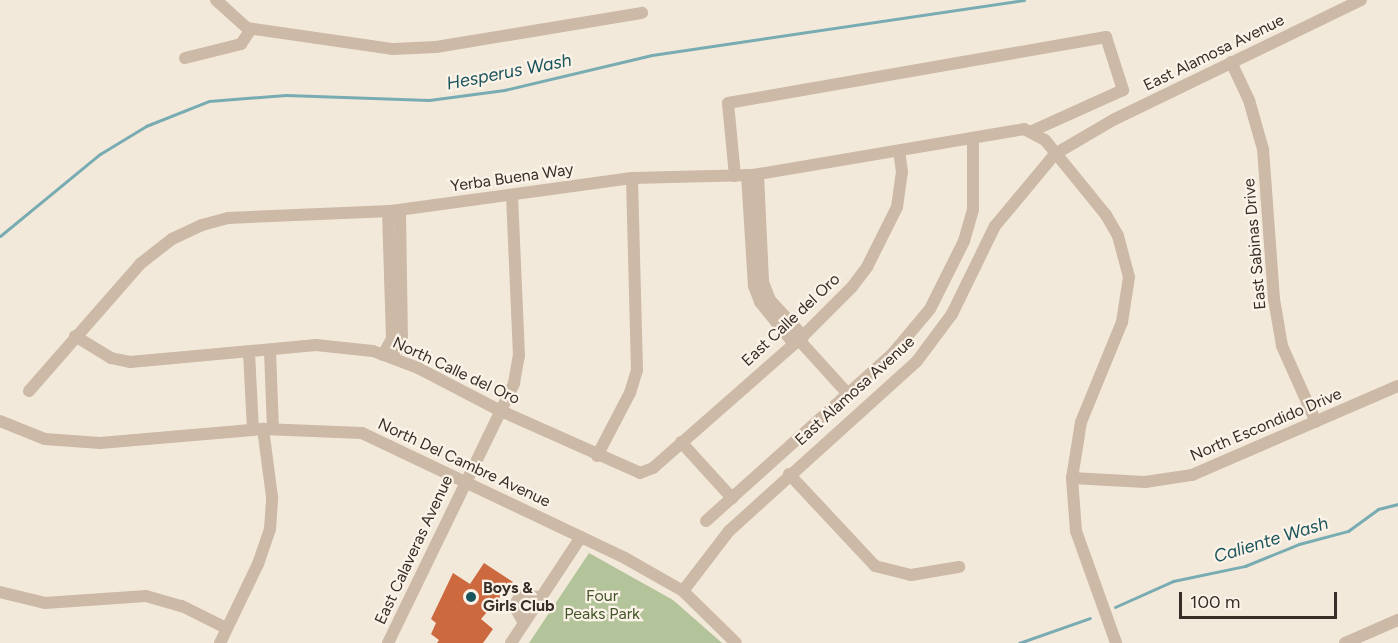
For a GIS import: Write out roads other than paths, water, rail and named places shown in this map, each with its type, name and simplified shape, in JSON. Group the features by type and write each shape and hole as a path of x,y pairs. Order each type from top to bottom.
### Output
{"street":[{"path":"216,0 241,26 361,46 436,47 642,13"},
{"name":"East Alamosa Avenue","path":"683,591 729,531 930,345 968,284 995,226 1055,154 1115,119 1361,0"},
{"path":"185,58 241,44 251,29"},
{"name":"Yerba Buena Way","path":"29,391 140,264 172,239 202,225 228,218 394,211 632,178 747,175 973,138 1032,131 1122,90 1106,37 728,104 747,175"},
{"name":"East Sabinas Drive","path":"1231,62 1249,100 1263,149 1274,299 1282,346 1316,422"},
{"path":"1032,131 1055,154 1106,215 1118,236 1128,276 1122,322 1081,422 1072,478 1076,531 1116,643"},
{"path":"706,521 908,339 949,274 973,209 973,138"},
{"name":"East Calle del Oro","path":"640,473 653,468 798,340 852,287 880,244 901,191 899,151"},
{"path":"747,175 763,282 770,300 798,340 848,394"},
{"path":"597,456 630,393 637,370 632,178"},
{"name":"East Calaveras Avenue","path":"388,643 465,480 501,411 519,356 512,195"},
{"path":"388,357 392,339 394,211"},
{"name":"North Calle del Oro","path":"75,336 111,358 130,362 249,353 316,345 388,357 597,456 640,473"},
{"path":"263,429 270,351"},
{"path":"220,643 258,564 270,529 272,497 263,429 249,353"},
{"name":"North Escondido Drive","path":"1072,478 1145,482 1192,475 1398,386"},
{"name":"North Del Cambre Avenue","path":"0,421 45,439 100,443 263,429 362,433 581,537 683,591 736,643"},
{"path":"681,442 732,498"},
{"path":"789,474 875,566 911,575 958,567"},
{"path":"511,643 581,537"},
{"path":"0,592 45,603 146,596 182,606 226,628"},
{"path":"524,623 515,612 520,596 541,597"},
{"path":"1345,643 1398,620"}],"waterway":[{"name":"Hesperus Wash","path":"0,236 100,154 146,126 209,101 286,95 429,100 504,90 652,55 1024,0"},
{"name":"Caliente Wash","path":"1115,607 1173,581 1245,566 1299,544 1348,531 1378,509 1398,504"},
{"name":"Caliente Wash","path":"1019,643 1090,618"}],"place":[{"name":"Boys & Girls Club","path":"471,597"}],"park label":[{"name":"Four Peaks Park","path":"602,605"}]}
